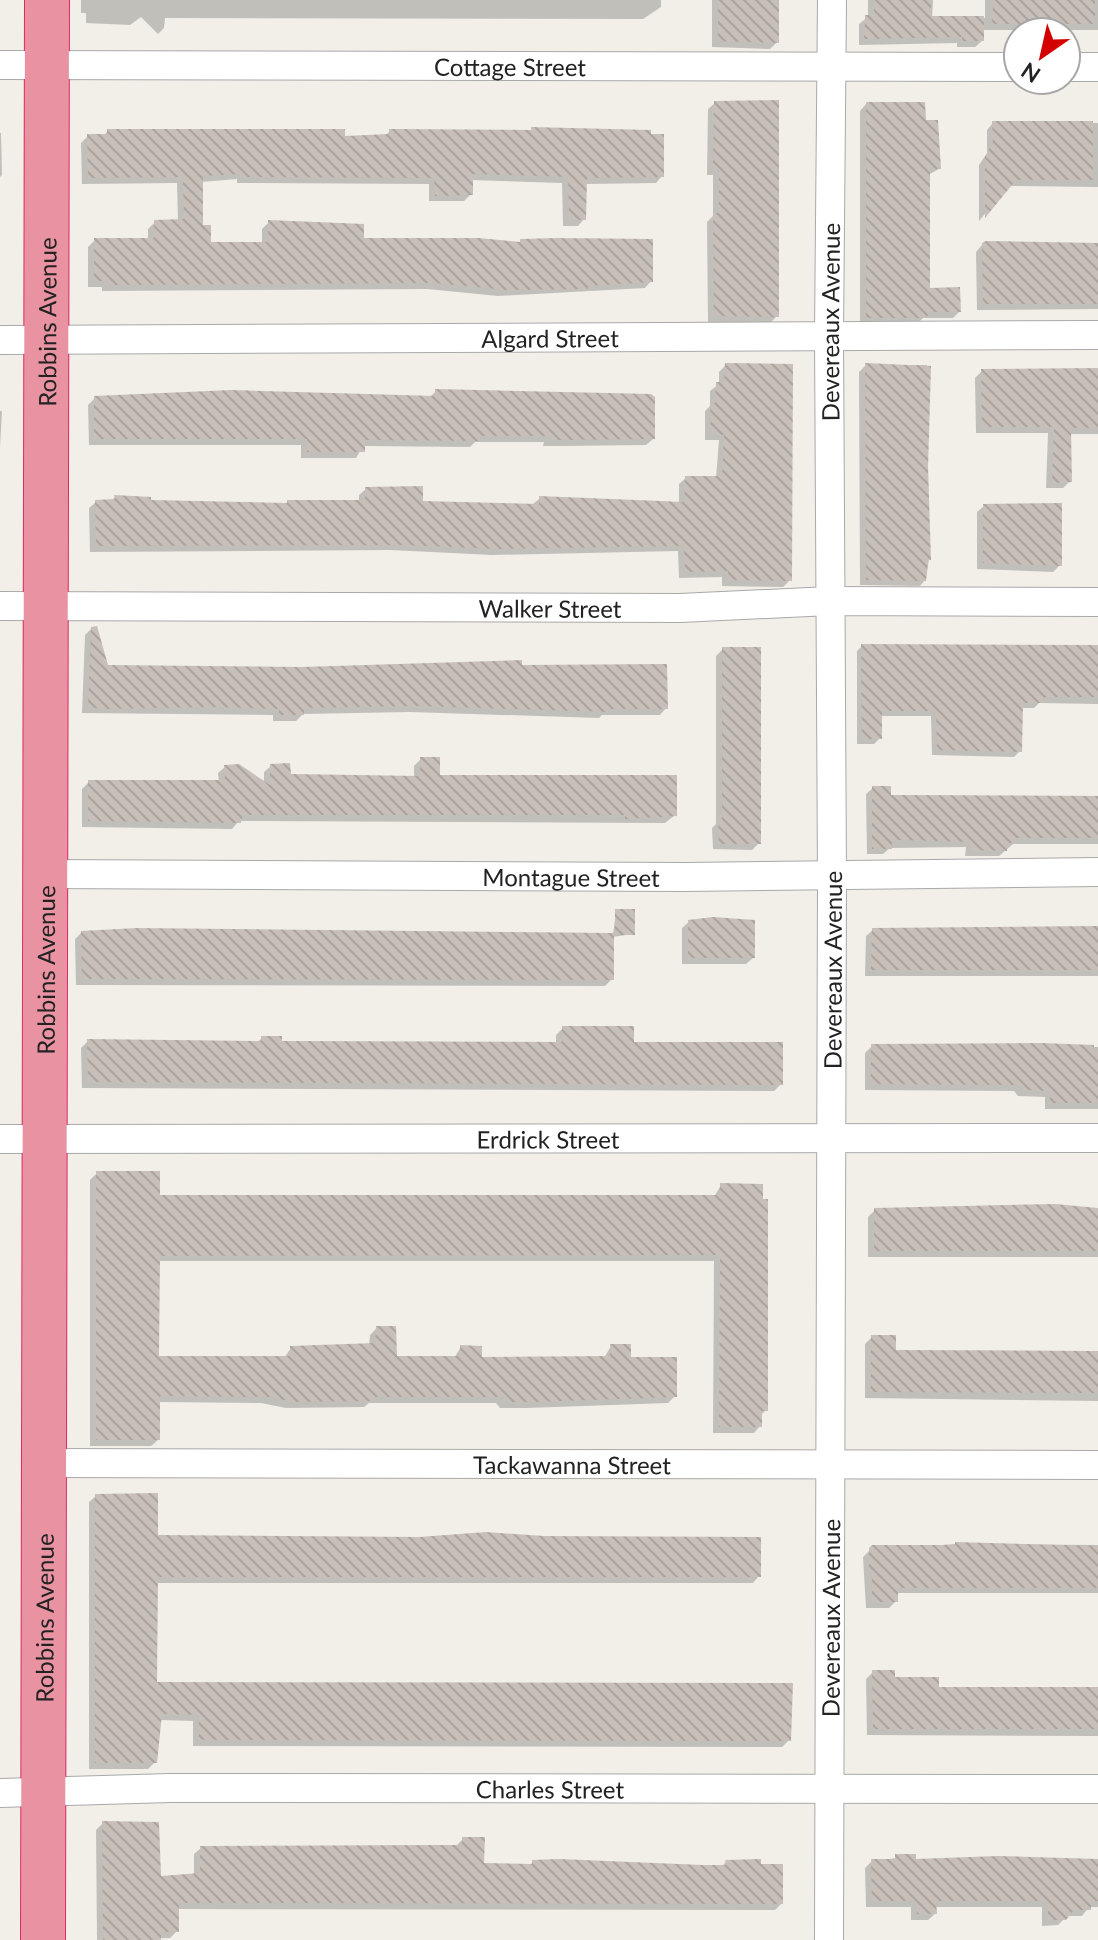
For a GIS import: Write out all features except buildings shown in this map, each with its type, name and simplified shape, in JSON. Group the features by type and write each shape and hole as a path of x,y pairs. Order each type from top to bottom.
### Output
{"highway":[{"name":"Robbins Avenue","path":"43,1940 47,0"}],"street":[{"name":"Devereaux Avenue","path":"829,1940 832,877 829,334 832,0"},
{"name":"Cottage Street","path":"0,65 1002,67"},
{"name":"Algard Street","path":"0,340 1098,335"},
{"name":"Walker Street","path":"0,606 680,608 830,601 1098,602"},
{"name":"Montague Street","path":"45,874 832,877 1098,872"},
{"name":"Erdrick Street","path":"0,1139 1098,1138"},
{"name":"Tackawanna Street","path":"46,1463 1098,1465"},
{"name":"Charles Street","path":"0,1793 170,1788 1098,1789"}]}
